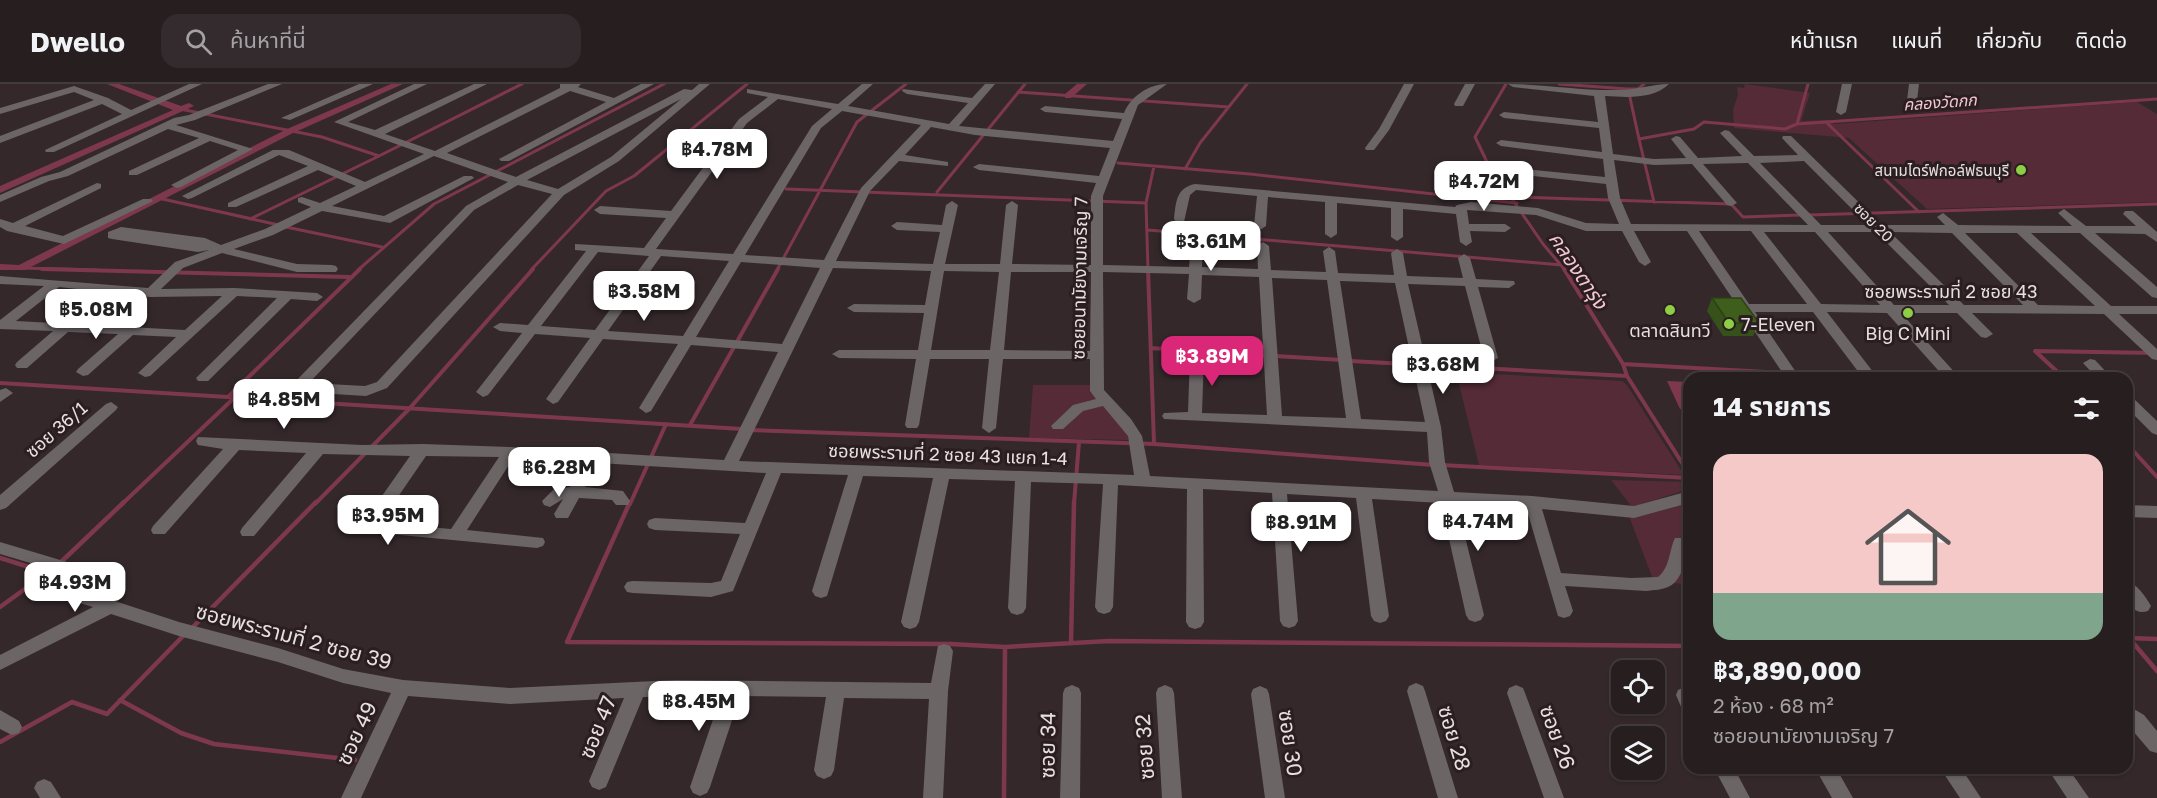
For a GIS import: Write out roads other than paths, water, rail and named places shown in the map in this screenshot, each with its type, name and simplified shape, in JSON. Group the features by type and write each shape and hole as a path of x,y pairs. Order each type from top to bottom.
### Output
{"street":[{"path":"50,150 197,84"},
{"path":"0,199 178,120 277,84"},
{"path":"286,118 368,84"},
{"path":"422,84 339,122 560,193"},
{"path":"375,134 482,84"},
{"path":"506,159 649,84"},
{"path":"703,84 615,159 560,193 382,385 366,392 298,385 470,208 703,84"},
{"path":"646,408 817,126 867,84"},
{"path":"951,128 990,84"},
{"name":"ซอยอนามัยงามเจริญ 7","path":"1104,400 1097,391 1099,269 1097,199 1133,103 1162,84"},
{"path":"1370,148 1384,130 1409,84"},
{"path":"1459,104 1470,84"},
{"path":"1514,84 1637,95 1659,90 1664,84"},
{"path":"1841,111 1847,84"},
{"path":"1911,109 1914,84"},
{"path":"153,293 181,268 323,208 568,85 615,102"},
{"path":"0,111 74,89 104,100 129,113"},
{"path":"751,91 975,132 1116,145"},
{"path":"908,91 975,101"},
{"path":"1599,92 1605,126 1607,157 1616,204 1645,262"},
{"path":"553,399 599,334 674,215 742,121 776,96"},
{"path":"0,140 104,100"},
{"path":"1045,109 1128,116"},
{"path":"649,111 668,115"},
{"path":"1504,116 1605,126"},
{"path":"729,465 865,190 928,124"},
{"path":"166,125 248,149 177,185"},
{"path":"1725,133 1810,221 1947,372"},
{"path":"133,173 210,137"},
{"name":"ซอย 20","path":"1787,138 1866,214 1958,309 1986,334"},
{"path":"1676,139 1731,203"},
{"path":"1501,143 1654,162 1808,158"},
{"path":"188,196 278,152 285,152 365,186"},
{"path":"896,157 944,164"},
{"path":"232,205 315,166"},
{"path":"979,167 1103,180"},
{"path":"1515,171 1611,181"},
{"path":"302,200 323,208 386,220 468,178"},
{"path":"0,233 97,186"},
{"path":"1180,219 1185,191 1188,188 1461,211"},
{"path":"1260,226 1263,194"},
{"path":"1331,200 1331,234"},
{"path":"0,223 64,240 147,201"},
{"path":"912,425 938,268 952,205"},
{"path":"989,428 1012,205"},
{"path":"1397,206 1397,237"},
{"path":"1466,242 1461,207 1471,206 1533,211 1581,226 1755,228 1810,221 1881,229 2084,230 2152,234"},
{"path":"600,210 674,215"},
{"path":"2064,213 2157,294"},
{"path":"2129,214 2152,234"},
{"path":"1943,217 2034,309"},
{"path":"897,226 946,229"},
{"path":"1463,227 1505,228"},
{"path":"1690,228 1788,372"},
{"path":"1755,228 1866,372"},
{"path":"2020,230 2157,356"},
{"path":"208,246 205,242 121,231 112,235 198,248 208,246 297,268 332,269"},
{"path":"1194,299 1197,244"},
{"path":"1263,246 1263,273 1275,421"},
{"path":"579,247 827,266 1158,268 1509,284"},
{"path":"483,392 595,248"},
{"path":"1329,251 1354,424"},
{"path":"1397,254 1434,427 1439,468 1448,496 1474,615"},
{"path":"1464,258 1491,358"},
{"path":"0,280 153,293 234,292 317,297"},
{"path":"2,325 56,283"},
{"path":"145,373 234,292"},
{"path":"202,378 287,296"},
{"path":"854,308 931,309"},
{"name":"ซอยพระรามที่ 2 ซอย 43","path":"1745,308 2157,310"},
{"path":"2,325 188,334"},
{"path":"22,365 65,327"},
{"path":"500,327 785,348"},
{"path":"83,372 129,331"},
{"path":"839,354 1098,355"},
{"path":"1195,417 1197,356"},
{"path":"2090,363 2099,372"},
{"path":"1058,426 1078,408 1104,400 1126,422 1135,436 1143,480"},
{"path":"2133,406 2157,430"},
{"name":"ซอย 36/1","path":"0,504 111,407"},
{"path":"1168,416 1434,427"},
{"name":"ซอยพระรามที่ 2 ซอย 43 แยก 1-4","path":"203,441 235,445 510,452 657,462 1143,480 1448,496 1626,512 1683,502"},
{"path":"159,530 235,445"},
{"path":"248,532 319,448"},
{"path":"423,449 371,523 375,528 537,542"},
{"path":"455,535 510,452"},
{"path":"562,513 593,458"},
{"path":"633,587 711,590 723,588 731,579 776,467"},
{"path":"821,591 857,470"},
{"path":"910,622 942,473"},
{"path":"1017,608 1023,476"},
{"path":"1104,607 1111,479"},
{"path":"1195,483 1195,622"},
{"path":"1279,488 1289,621"},
{"path":"550,501 560,493 575,492 617,495 622,501"},
{"path":"1363,492 1380,616"},
{"path":"1532,502 1564,611"},
{"path":"2133,511 2156,514"},
{"path":"655,524 751,529"},
{"path":"1555,579 1647,585 1665,582 1670,577 1682,542"},
{"name":"ซอยพระรามที่ 2 ซอย 39","path":"0,548 61,566 63,571 55,583 58,588 185,631 278,655 343,676 404,688 510,696 637,689 939,691"},
{"path":"2133,595 2142,606"},
{"path":"0,663 111,606"},
{"path":"933,798 939,691 944,651"},
{"name":"ซอย 49","path":"351,798 404,688"},
{"path":"700,787 733,688"},
{"name":"ซอย 47","path":"599,781 637,689"},
{"path":"824,770 836,690"},
{"name":"ซอย 28","path":"1416,691 1448,798"},
{"name":"ซอย 34","path":"1070,798 1072,693"},
{"name":"ซอย 32","path":"1165,693 1172,798"},
{"name":"ซอย 26","path":"1516,693 1554,798"},
{"name":"ซอย 30","path":"1260,694 1275,798"},
{"path":"2133,718 2157,744"},
{"path":"1727,774 1740,798"},
{"path":"1829,774 1843,798"},
{"path":"1954,774 1971,798"},
{"path":"2061,774 2079,798"}],"waterway":[{"path":"111,84 180,109"},
{"path":"0,267 21,268 290,131 399,84"},
{"path":"379,156 522,84"},
{"path":"358,270 434,204 664,84"},
{"path":"531,270 606,191 634,176 747,84"},
{"path":"820,190 857,122 906,84"},
{"path":"1018,92 1025,84"},
{"path":"1068,96 1083,84"},
{"path":"1229,107 1247,84"},
{"name":"คลองตารุ่ง","path":"1506,84 1475,137 1488,164 1515,203"},
{"path":"1559,84 1627,89 1638,89 1644,84"},
{"path":"1797,124 1808,84"},
{"path":"937,192 1018,92"},
{"path":"1018,92 1229,107"},
{"path":"1629,93 1639,139"},
{"name":"คลองวัดกก","path":"1797,124 2157,99"},
{"path":"0,190 189,106"},
{"path":"1185,169 1200,143 1229,107"},
{"path":"180,109 322,137 379,156"},
{"path":"1639,139 1694,129 1704,122 1785,129 1797,124"},
{"path":"1826,122 1919,212"},
{"path":"1639,139 1654,202"},
{"path":"251,219 379,156"},
{"path":"1118,163 1154,166"},
{"path":"1146,203 1154,166"},
{"path":"1154,166 1185,169"},
{"path":"1185,169 1515,203"},
{"path":"786,189 820,190"},
{"path":"777,270 820,190"},
{"path":"820,190 1146,203"},
{"path":"1513,197 1654,202"},
{"path":"158,198 251,219"},
{"path":"1654,202 1731,204 1743,217 1801,215"},
{"path":"1146,203 1148,270"},
{"name":"คลองตารุ่ง","path":"1515,203 1561,265"},
{"path":"1919,212 2157,204"},
{"path":"1809,215 1919,212"},
{"path":"251,219 279,225"},
{"path":"286,227 382,247"},
{"path":"1148,230 1561,265"},
{"name":"คลองตารุ่ง","path":"1561,265 1565,270"},
{"path":"21,268 97,270"},
{"path":"42,269 349,277"},
{"path":"228,397 360,269"},
{"path":"410,408 533,269"},
{"path":"690,425 778,269"},
{"path":"1148,269 1154,444"},
{"name":"คลองตารุ่ง","path":"1564,269 1623,364"},
{"path":"1151,348 1267,356"},
{"path":"2058,372 2035,351 2157,353"},
{"path":"1275,356 1342,360"},
{"path":"1350,361 1627,376"},
{"path":"1623,364 1768,372"},
{"name":"คลองตารุ่ง","path":"1623,364 1627,376"},
{"name":"คลองตารุ่ง","path":"1627,376 1683,465"},
{"path":"0,383 410,408"},
{"path":"122,504 233,399"},
{"path":"315,504 410,408"},
{"path":"410,408 666,424"},
{"path":"630,504 666,424"},
{"path":"666,424 742,429"},
{"path":"749,430 1154,444"},
{"path":"1074,504 1079,442"},
{"path":"1154,444 1434,465"},
{"path":"2133,451 2157,477"},
{"path":"1441,465 1683,478"},
{"path":"60,563 124,502"},
{"path":"191,629 316,502"},
{"path":"630,502 567,642 951,644 1005,647"},
{"path":"1071,643 1074,502"},
{"path":"0,558 47,573"},
{"path":"47,573 54,568"},
{"path":"0,607 47,573"},
{"path":"120,700 185,634"},
{"path":"2133,638 2157,639"},
{"path":"1005,647 1109,641 1683,646"},
{"path":"2133,643 2157,671"},
{"path":"1004,798 1005,647"},
{"path":"0,742 72,702 107,714 120,700"},
{"path":"120,700 181,733 214,744 355,760"}],"place":[{"name":"สนามไดร์ฟกอล์ฟธนบุรี","path":"2021,170"},
{"name":"ตลาดสินทวี","path":"1670,310"},
{"name":"Big C Mini","path":"1908,313"},
{"name":"7-Eleven","path":"1729,324"}]}
